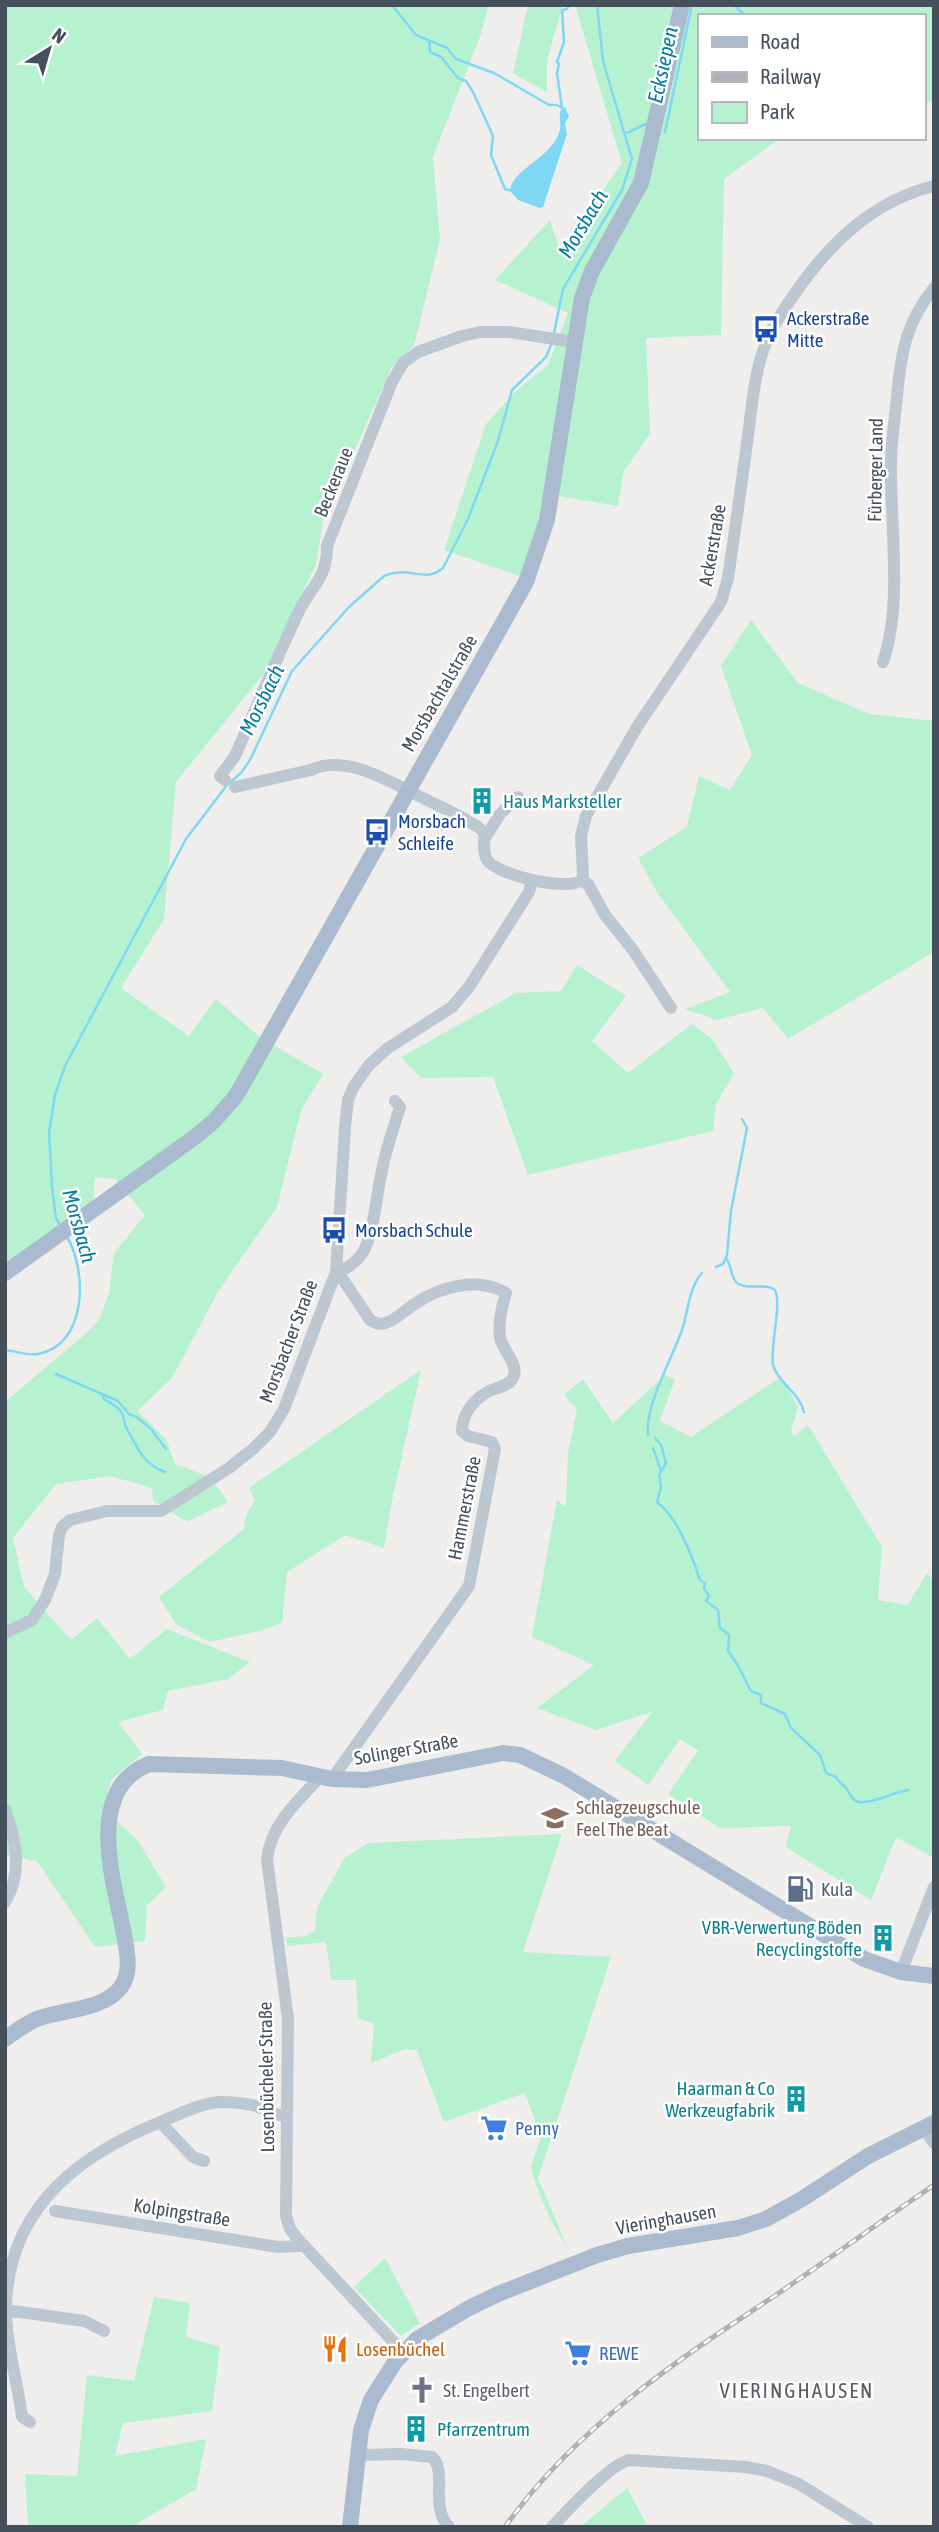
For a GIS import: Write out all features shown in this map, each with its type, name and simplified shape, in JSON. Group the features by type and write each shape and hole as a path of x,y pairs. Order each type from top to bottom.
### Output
{"main road":[{"name":"Morsbachtalstraße","path":"5,1273 195,1137 236,1096 512,609 533,566 547,520 569,341 592,271 641,183 682,5"},
{"name":"Solinger Straße","path":"5,2039 36,2020 102,2001 115,1993 124,1982 128,1960 110,1850 109,1823 111,1806 118,1788 135,1771 149,1764 282,1768 327,1778 367,1780 486,1755 520,1755 564,1776 853,1953 901,1972 934,1976"},
{"name":"Vieringhausen","path":"350,2527 361,2430 371,2400 383,2378 417,2339 469,2308 516,2286 587,2259 621,2248 738,2228 766,2219 868,2156 929,2126"}],"street":[{"name":"Ackerstraße","path":"581,880 582,836 586,816 637,727 721,601 728,578 762,352 773,327 807,276 841,237 887,204 934,186"},
{"name":"Fürberger Land","path":"883,662 889,645 893,592 890,462 901,352 921,303 934,288"},
{"name":"Beckeraue","path":"408,790 376,775 333,765 227,781 235,756 299,609 318,583 327,563 327,546 392,382 403,363 418,352 480,332 509,332 569,341"},
{"path":"408,790 481,829 485,838 486,857 492,866 532,881 574,885 581,880 588,884 605,915 633,950 671,1008"},
{"path":"485,838 500,814 518,797"},
{"name":"Morsbacher Straße","path":"5,1633 32,1620 45,1600 55,1574 59,1535 62,1527 70,1520 107,1511 161,1511 168,1508 229,1468 270,1432 284,1409 336,1272 345,1127 348,1100 354,1086 369,1065 388,1048 452,1007 470,987 529,892 532,881"},
{"name":"Morsbacher Straße","path":"336,1272 354,1262 368,1240 384,1159 400,1107 395,1101"},
{"name":"Hammerstraße","path":"327,1778 470,1586 495,1449 492,1442 468,1436 462,1431 462,1422 468,1410 487,1392 509,1383 514,1377 514,1369 500,1338 506,1293 484,1285 447,1288 422,1298 383,1324 370,1320 336,1272"},
{"name":"Losenbücheler Straße","path":"327,1778 281,1820 271,1839 267,1859 288,2019 286,2216 290,2229 301,2243 403,2352"},
{"path":"5,1809 15,1845 17,1869 5,1902"},
{"path":"901,1972 934,1887"},
{"path":"30,2422 22,2417 14,2379 6,2310 7,2290 16,2247 38,2207 66,2177 117,2141 198,2107 217,2102 254,2106 286,2116"},
{"path":"160,2122 193,2157 204,2161"},
{"path":"929,2126 934,2143"},
{"name":"Kolpingstraße","path":"55,2211 278,2247 300,2246 301,2243"},
{"path":"6,2310 84,2321 104,2331"},
{"path":"358,2455 401,2454 432,2457 436,2460 438,2502 440,2512 449,2527"},
{"path":"552,2527 620,2464 629,2460 746,2467 767,2471 799,2484 868,2527"}],"green space":[{"path":"5,5 489,5 481,34 433,157 440,240 414,345 391,369 323,521 316,564 265,672 176,782 164,919 121,988 189,1036 216,999 261,1038 323,1074 301,1110 277,1207 219,1290 172,1378 137,1411 166,1439 175,1464 210,1477 228,1502 187,1522 153,1501 152,1488 110,1476 56,1484 13,1538 24,1587 71,1640 97,1618 130,1659 167,1629 250,1662 228,1679 168,1691 163,1710 118,1722 142,1754 111,1780 103,1808 138,1841 166,1887 147,1905 145,1941 95,1947 37,1861 5,1855 5,1402 91,1329 100,1318 109,1293 114,1253 145,1215 115,1179 95,1177 93,1205 5,1264"},
{"path":"528,5 563,5 547,60 547,92 513,73"},
{"path":"575,5 934,5 934,102 925,102 925,14 698,14 698,140 777,140 724,179 721,335 646,338 650,434 624,471 618,506 546,494 523,577 444,550 486,424 516,391 548,365 568,313 495,280 550,220 560,251 622,163"},
{"path":"751,620 798,683 869,714 934,721 934,952 788,1039 763,1008 717,1020 685,1009 730,992 657,892 638,858 687,827 699,776 730,790 752,755 721,666"},
{"path":"577,965 626,996 592,1041 628,1073 692,1024 712,1039 734,1073 716,1104 713,1131 528,1175 493,1077 421,1078 401,1057 516,993 561,991"},
{"path":"421,1370 384,1548 345,1535 287,1572 282,1623 210,1642 176,1624 159,1597 244,1529 246,1515 255,1500 249,1488"},
{"path":"665,1375 675,1379 660,1421 691,1437 781,1377 798,1407 791,1431 795,1436 808,1425 882,1547 878,1600 908,1605 927,1573 934,1581 934,1858 896,1837 871,1900 786,1847 791,1826 720,1828 668,1794 698,1751 680,1739 648,1785 615,1761 652,1712 596,1730 537,1708 594,1665 532,1637 557,1500 566,1507 568,1453 577,1409 564,1395 583,1379 613,1423"},
{"path":"562,1834 523,1952 611,1957 538,2178 569,2251 549,2216 536,2185 531,2166 541,2137 525,2093 444,2122 417,2050 405,2049 371,2063 374,2023 358,2019 356,1980 331,1980 326,1942 287,1946 286,1938 305,1936 315,1931 317,1907 344,1859 368,1843"},
{"path":"385,2258 420,2323 401,2336 354,2287"},
{"path":"154,2297 190,2303 186,2337 220,2347 212,2411 123,2423 115,2456 206,2439 196,2489 131,2527 28,2527 25,2474 77,2476 87,2375 134,2381"},
{"path":"627,2488 648,2527 580,2527"}],"water":[{"path":"565,107 569,116 565,123 567,134 543,207 518,200 510,191 512,183 554,142 560,130 560,111"}],"waterway":[{"path":"392,5 416,35 447,48 456,59 494,73 549,105 562,108 557,62 564,42 562,10 569,5"},
{"name":"Morsbach","path":"554,333 563,289 622,190 632,159 603,61 597,5"},
{"name":"Ecksiepen","path":"665,132 692,5"},
{"name":"Ecksiepen","path":"734,5 744,14"},
{"path":"429,40 430,52 441,57 458,78 466,81 473,92 493,136 491,155 505,189 513,191"},
{"name":"Ecksiepen","path":"627,133 646,124"},
{"name":"Morsbach","path":"60,1225 56,1218 52,1187 49,1132 55,1095 65,1066 186,839 227,785 241,773 250,760 292,671 349,607 384,576 401,572 423,575 443,568 468,519 498,441 512,390 546,357 552,343"},
{"path":"716,1267 723,1264 727,1255 731,1211 747,1128 742,1119"},
{"name":"Morsbach","path":"5,1350 38,1354 54,1348 66,1337 79,1304 80,1286 74,1251 67,1237"},
{"path":"726,1258 737,1283 775,1290 777,1305 773,1365 779,1377 802,1405 804,1412"},
{"path":"648,1435 648,1423 655,1396 682,1330 694,1285 702,1273"},
{"path":"56,1374 118,1401 129,1414 151,1429 166,1449"},
{"path":"103,1395 104,1399 122,1413 126,1427 142,1455 165,1472"},
{"path":"655,1438 661,1445 666,1463 659,1475 661,1487 657,1502 671,1517 683,1538 700,1580 705,1583 704,1588 709,1596 706,1601 718,1610 720,1628 729,1635 728,1651 751,1691 761,1695 761,1703 785,1714 791,1728 820,1755 826,1773 836,1777 856,1801 866,1802 909,1790"},
{"path":"653,1448 661,1471"}],"railway":[{"path":"505,2527 563,2458 629,2399 701,2345 934,2185"}],"place":[{"name":"Ackerstraße Mitte","path":"766,329"},
{"name":"Haus Marksteller","path":"482,801"},
{"name":"Morsbach Schleife","path":"377,832"},
{"name":"Morsbach Schule","path":"334,1230"},
{"name":"Schlagzeugschule Feel The Beat","path":"555,1818"},
{"name":"Kula","path":"800,1889"},
{"name":"VBR-Verwertung Böden Recyclingstoffe","path":"883,1938"},
{"name":"Haarman & Co Werkzeugfabrik","path":"796,2099"},
{"name":"Penny","path":"494,2128"},
{"name":"Losenbüchel","path":"335,2349"},
{"name":"REWE","path":"578,2353"},
{"name":"St. Engelbert","path":"422,2390"},
{"name":"Pfarrzentrum","path":"416,2429"}],"district":[{"name":"VIERINGHAUSEN","path":"797,2391"}]}
